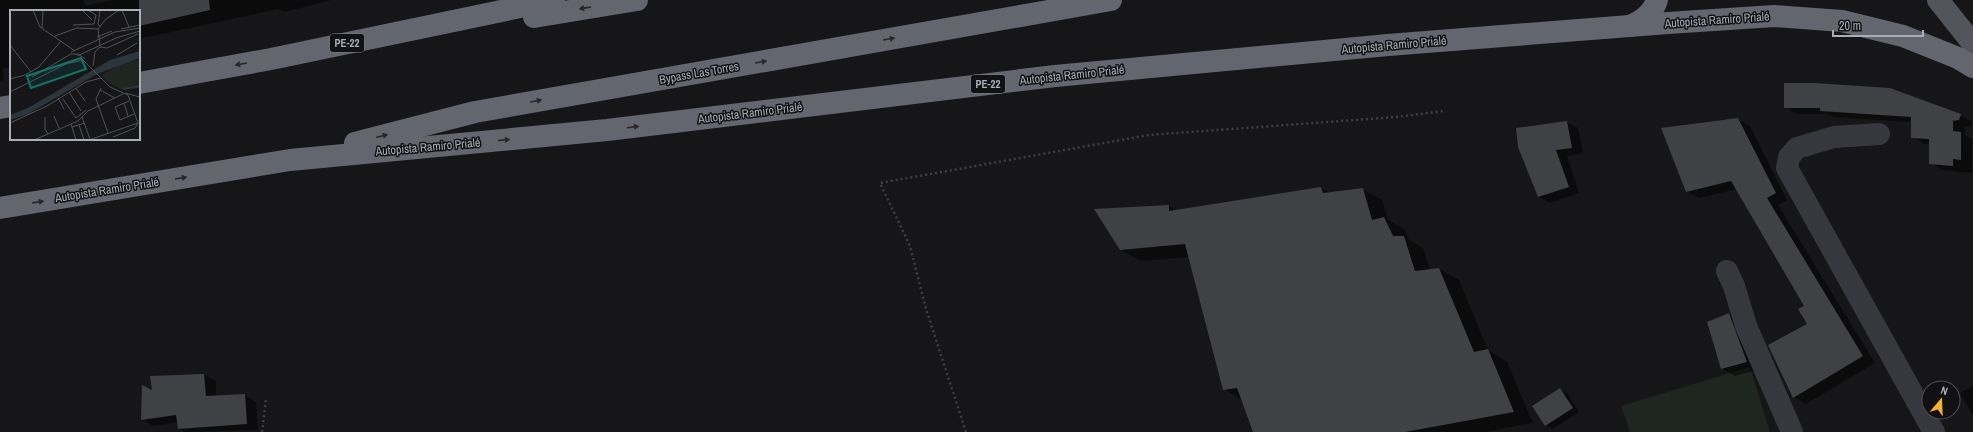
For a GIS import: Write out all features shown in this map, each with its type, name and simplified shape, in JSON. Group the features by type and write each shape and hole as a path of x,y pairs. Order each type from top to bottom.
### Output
{"highway":[{"name":"PE-22","path":"140,83 271,59 554,0"},
{"path":"271,59 637,0"},
{"name":"Bypass Las Torres","path":"290,160 475,112 1110,0"},
{"path":"1630,26 1640,22 1649,15 1657,0"},
{"name":"Autopista Ramiro Prialé","path":"0,208 290,160 607,130 1063,75 1388,45 1630,26 1774,16 1842,21 1903,36 1958,58 1973,67"},
{"path":"0,108 10,106"}],"main road":[{"path":"1938,0 1973,44"}],"lane":[{"path":"1879,134 1834,137 1797,148 1790,157 1786,168 1934,432"},
{"path":"1727,271 1734,286 1746,326 1792,432"}],"path":[{"path":"966,432 926,309 910,246 880,183 1149,136 1396,117 1444,111"},
{"path":"262,432 266,399"}],"shaded area":[{"path":"1750,367 1770,432 1630,432 1621,406"}],"building":[{"path":"139,0 209,0 210,10 140,26"},
{"path":"1784,83 1814,83 1890,88 1961,114 1959,120 1951,121 1953,121 1953,131 1961,132 1961,160 1953,159 1953,166 1929,164 1929,139 1911,138 1911,117 1820,111 1820,108 1784,108"},
{"path":"1738,118 1776,193 1767,198 1863,356 1793,398 1768,345 1807,324 1798,309 1804,306 1731,181 1686,192 1661,128"},
{"path":"1567,121 1572,148 1556,150 1569,187 1538,197 1518,147 1516,128"},
{"path":"1321,187 1323,193 1363,188 1372,220 1384,217 1393,236 1404,236 1415,271 1439,268 1474,352 1488,349 1514,412 1405,432 1253,432 1237,388 1223,390 1185,244 1120,250 1094,209 1169,205 1169,211"},
{"path":"1729,313 1747,362 1721,369 1707,322"},
{"path":"204,374 206,396 245,394 247,424 178,429 176,415 141,420 142,385 152,390 150,376"},
{"path":"1560,388 1573,408 1545,426 1532,406"}]}
